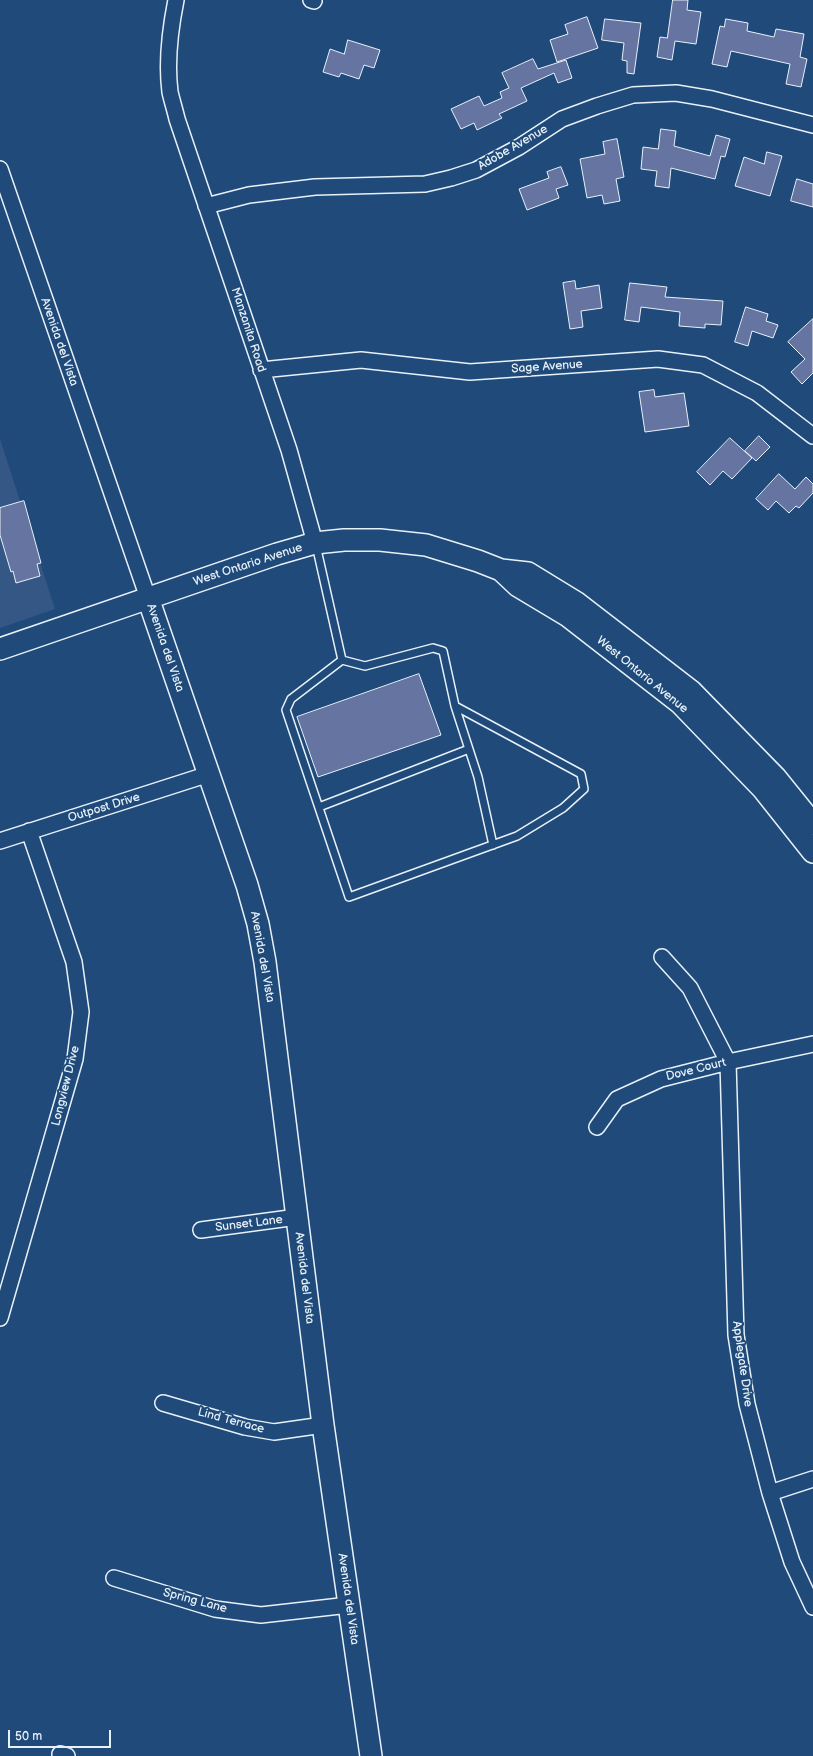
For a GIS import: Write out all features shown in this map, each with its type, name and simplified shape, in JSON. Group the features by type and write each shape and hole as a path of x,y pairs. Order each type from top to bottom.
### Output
{"main road":[{"name":"West Ontario Avenue","path":"0,649 276,554 315,543 344,540 380,540 426,545 478,561 501,570 528,573 577,603 691,691 776,778 813,824"},
{"name":"West Ontario Avenue","path":"501,570 518,586 574,621 680,703 763,789 813,852"},
{"name":"Avenida del Vista","path":"148,598 247,885 258,924 280,1073 323,1425 371,1756"}],"street":[{"name":"Manzanita Road","path":"176,0 170,32 170,92 177,119 289,450 315,543"},
{"name":"Adobe Avenue","path":"206,206 249,195 315,187 425,184 451,178 476,170 519,147 562,119 633,95 676,93 712,99 813,125"},
{"name":"Avenida del Vista","path":"0,169 148,598"},
{"name":"Sage Avenue","path":"261,370 361,360 470,372 658,359 703,365 757,393 813,436"},
{"name":"Outpost Drive","path":"0,841 208,774"},
{"name":"Longview Drive","path":"0,1318 75,1059 81,1012 74,962 29,831"},
{"path":"662,957 690,988 728,1062"},
{"name":"Dove Court","path":"597,1127 617,1099 661,1078 813,1044"},
{"name":"Applegate Drive","path":"728,1062 736,1335 746,1404 770,1493 792,1562 813,1607"},
{"name":"Sunset Lane","path":"202,1230 297,1218"},
{"name":"Lind Terrace","path":"163,1403 245,1427 274,1432 323,1425"},
{"path":"770,1493 813,1479"},
{"name":"Spring Lane","path":"114,1578 215,1609 261,1615 349,1605"}],"lane":[{"name":"Manzanita Road","path":"315,543 342,660"},
{"path":"455,706 581,774 584,789 563,808 517,836 493,845 350,897 286,710 291,699 342,660 365,666 433,648 443,651 455,706 478,777 493,845"},
{"path":"319,807 469,750"}],"shaded area":[{"path":"0,439 55,609 0,628"}],"building":[{"path":"673,0 688,0 687,10 701,12 696,44 675,41 672,60 657,57 660,37 667,38"},
{"path":"587,17 598,48 557,62 550,40 568,34 565,25"},
{"path":"605,19 641,23 634,74 627,73 627,61 622,60 624,43 602,40"},
{"path":"726,19 748,23 747,31 774,37 776,29 804,34 800,57 807,59 801,87 786,84 790,64 731,51 727,67 712,64 720,26 724,27"},
{"path":"348,40 380,50 374,68 364,65 359,79 341,73 339,77 323,72 330,49 344,54"},
{"path":"533,59 538,69 566,60 572,78 558,83 554,73 521,88 527,101 499,114 502,118 477,130 474,123 461,129 451,109 479,96 484,106 502,98 500,92 509,88 502,73"},
{"path":"661,129 676,131 674,146 710,156 716,135 730,139 725,157 721,156 715,179 671,168 669,188 655,186 657,171 641,169 643,147 658,149"},
{"path":"617,139 624,177 616,179 620,201 604,204 602,195 587,198 580,159 605,154 603,142"},
{"path":"767,152 782,156 770,196 735,186 744,157 764,164"},
{"path":"561,167 568,185 556,189 559,198 527,210 519,189 549,178 547,172"},
{"path":"797,179 813,184 813,207 791,201"},
{"path":"575,281 576,289 599,285 602,308 581,311 583,327 570,329 563,283"},
{"path":"630,283 667,287 665,297 723,301 721,325 705,324 705,328 679,326 680,312 641,307 639,322 625,320"},
{"path":"746,307 768,314 766,321 778,325 773,338 752,331 748,346 735,342"},
{"path":"813,319 813,373 802,384 791,372 805,359 788,342"},
{"path":"654,390 655,397 684,393 689,426 645,432 639,392"},
{"path":"759,436 770,447 756,461 745,451"},
{"path":"730,438 752,458 732,479 723,471 710,485 697,472"},
{"path":"779,474 795,489 806,477 813,484 813,493 799,508 796,506 789,513 776,501 768,510 756,499"},
{"path":"24,501 41,563 37,564 40,576 16,583 13,571 11,572 0,535 0,508"},
{"path":"419,674 441,735 318,777 297,717"}]}
